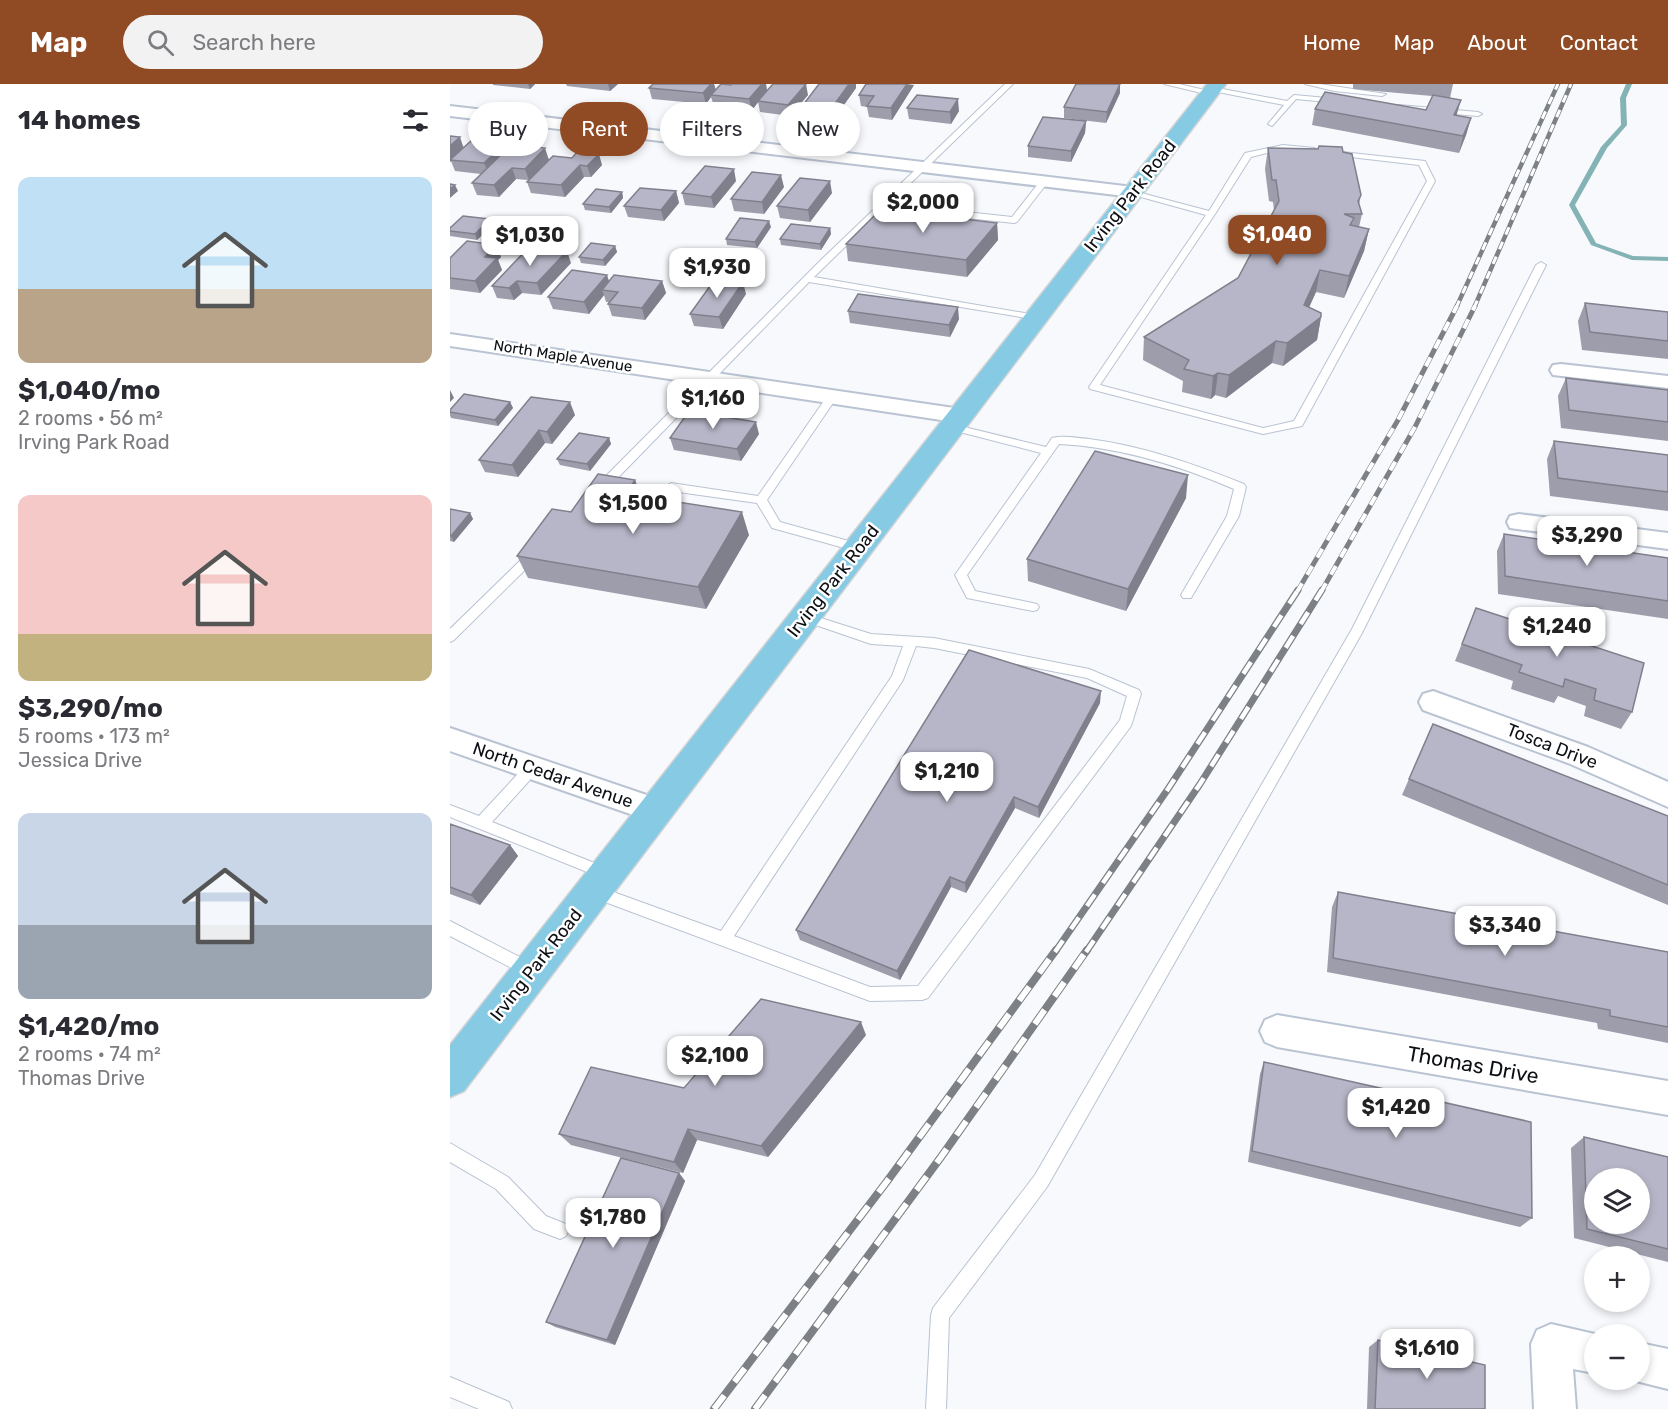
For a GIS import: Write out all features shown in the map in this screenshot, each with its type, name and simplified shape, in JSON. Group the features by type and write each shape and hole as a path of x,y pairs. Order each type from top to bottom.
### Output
{"main road":[{"name":"Irving Park Road","path":"456,1059 532,971 1213,89"}],"street":[{"path":"450,111 1133,192"},
{"name":"North Maple Avenue","path":"450,340 832,397 956,421"},
{"path":"1561,370 1668,382"},
{"path":"1519,522 1668,541"},
{"name":"Tosca Drive","path":"1433,702 1578,755 1668,795"},
{"name":"North Cedar Avenue","path":"450,739 656,811"},
{"name":"Thomas Drive","path":"1277,1031 1668,1098"},
{"path":"1555,1409 1551,1344 1584,1351"},
{"path":"1650,1365 1668,1369"}],"lane":[{"path":"593,495 808,279 1009,84"},
{"path":"1168,84 1213,89 1288,104"},
{"path":"1309,84 1382,94"},
{"path":"1272,124 1294,97 1352,102"},
{"path":"1386,105 1478,114"},
{"path":"1283,147 1422,163 1431,181 1298,424 1263,431 1094,387 1210,214 1248,155 1283,147"},
{"path":"920,210 1014,220 1044,182"},
{"path":"1133,192 1210,214"},
{"path":"942,1408 940,1315 1041,1181 1352,640 1542,265"},
{"path":"808,279 1036,318"},
{"path":"761,500 832,397"},
{"path":"956,421 1048,451"},
{"path":"1033,607 971,595 961,575 1056,440 1082,440 1194,467 1240,487 1233,516 1187,595"},
{"path":"671,487 761,500"},
{"path":"761,500 776,525 859,548"},
{"path":"450,637 543,545"},
{"path":"450,811 724,939 870,994 922,993 1126,722 1134,694 1089,674 934,643 871,639 805,617"},
{"path":"724,939 898,677 911,642"},
{"path":"481,824 532,768"},
{"path":"450,928 532,971"},
{"path":"450,1152 502,1183 540,1223 560,1230"},
{"path":"450,1387 502,1409"}],"building":[{"path":"653,84 711,84 703,93 649,88"},
{"path":"721,84 762,84 749,99 711,95"},
{"path":"773,84 806,84 791,102 776,103 758,101"},
{"path":"819,84 849,84 836,102 805,102"},
{"path":"866,84 907,84 891,108 867,106 874,96 859,95"},
{"path":"1076,84 1120,84 1107,112 1064,107"},
{"path":"1325,92 1426,110 1433,95 1461,100 1454,115 1471,118 1463,136 1315,109"},
{"path":"917,95 958,99 950,112 907,108"},
{"path":"1043,117 1086,121 1071,151 1028,146"},
{"path":"450,136 460,137 450,146"},
{"path":"468,144 468,156 491,156 484,163 450,160"},
{"path":"1319,146 1342,147 1343,152 1352,154 1361,195 1358,201 1362,214 1344,214 1354,218 1350,225 1369,229 1349,276 1320,270 1304,305 1321,313 1321,317 1287,343 1276,341 1229,375 1218,373 1213,376 1184,369 1189,360 1144,337 1238,278 1279,201 1276,180 1272,180 1268,148 1318,149"},
{"path":"500,156 537,156 525,169 512,168 494,185 472,183"},
{"path":"553,156 572,158 574,156 597,156 587,166 580,165 561,185 527,182"},
{"path":"705,166 734,169 711,197 682,193"},
{"path":"752,172 781,175 762,202 731,199"},
{"path":"800,178 830,181 808,210 777,206"},
{"path":"640,188 676,191 661,210 624,206"},
{"path":"596,189 622,192 609,207 583,204"},
{"path":"881,209 997,223 966,260 846,244"},
{"path":"463,216 490,219 475,234 450,231 450,228"},
{"path":"740,218 769,221 755,242 726,239"},
{"path":"791,224 830,228 820,244 780,239"},
{"path":"467,241 496,245 485,257 497,258 475,281 450,278 450,258"},
{"path":"591,243 615,246 603,260 579,257"},
{"path":"530,246 567,251 537,283 517,281 509,288 492,286"},
{"path":"572,270 607,275 584,302 548,297"},
{"path":"614,275 662,281 642,308 608,304 618,292 602,290"},
{"path":"727,280 743,282 719,317 690,314 710,286 722,287"},
{"path":"858,294 958,307 949,325 848,311"},
{"path":"1585,303 1668,312 1668,341 1590,332"},
{"path":"1566,378 1668,390 1668,422 1569,410"},
{"path":"464,394 510,402 495,420 450,412"},
{"path":"531,397 570,402 547,432 539,430 512,465 479,460"},
{"path":"689,411 756,422 737,449 670,438"},
{"path":"579,433 609,438 587,464 557,459"},
{"path":"1554,441 1668,455 1668,492 1558,478"},
{"path":"1095,451 1188,475 1128,589 1027,559"},
{"path":"598,474 635,480 626,494 742,512 698,587 517,556 552,509 571,512"},
{"path":"450,509 470,513 451,536 450,536"},
{"path":"1504,534 1668,558 1668,601 1505,576"},
{"path":"1476,608 1644,663 1632,712 1594,700 1596,689 1565,679 1563,687 1519,672 1522,665 1462,644"},
{"path":"969,650 1101,691 1038,807 1014,797 965,883 950,877 897,971 796,930"},
{"path":"1433,724 1668,816 1668,885 1409,779"},
{"path":"450,824 510,845 471,895 450,887"},
{"path":"1338,892 1668,952 1668,1027 1610,1016 1610,1010 1333,958"},
{"path":"761,999 861,1022 761,1146 688,1129 674,1162 559,1134 591,1067 684,1088"},
{"path":"1264,1062 1531,1122 1532,1218 1252,1151"},
{"path":"1584,1137 1668,1157 1668,1249 1607,1234 1650,1234 1650,1168 1585,1168"},
{"path":"621,1158 679,1173 607,1340 546,1322"},
{"path":"1378,1340 1485,1365 1485,1409 1375,1409"}],"waterway":[{"path":"1629,84 1623,98 1624,125 1604,147 1572,205 1593,244 1632,258 1668,259"}],"railway":[{"path":"1456,307 1558,84"},
{"path":"1474,308 1571,84"},
{"path":"1321,592 1415,427 1475,306"},
{"path":"1297,592 1398,420 1456,307"},
{"path":"1055,952 1168,789 1298,590"},
{"path":"1086,952 1200,784 1322,590"},
{"path":"714,1409 888,1180 1056,950"},
{"path":"755,1409 941,1157 1087,950"}]}
